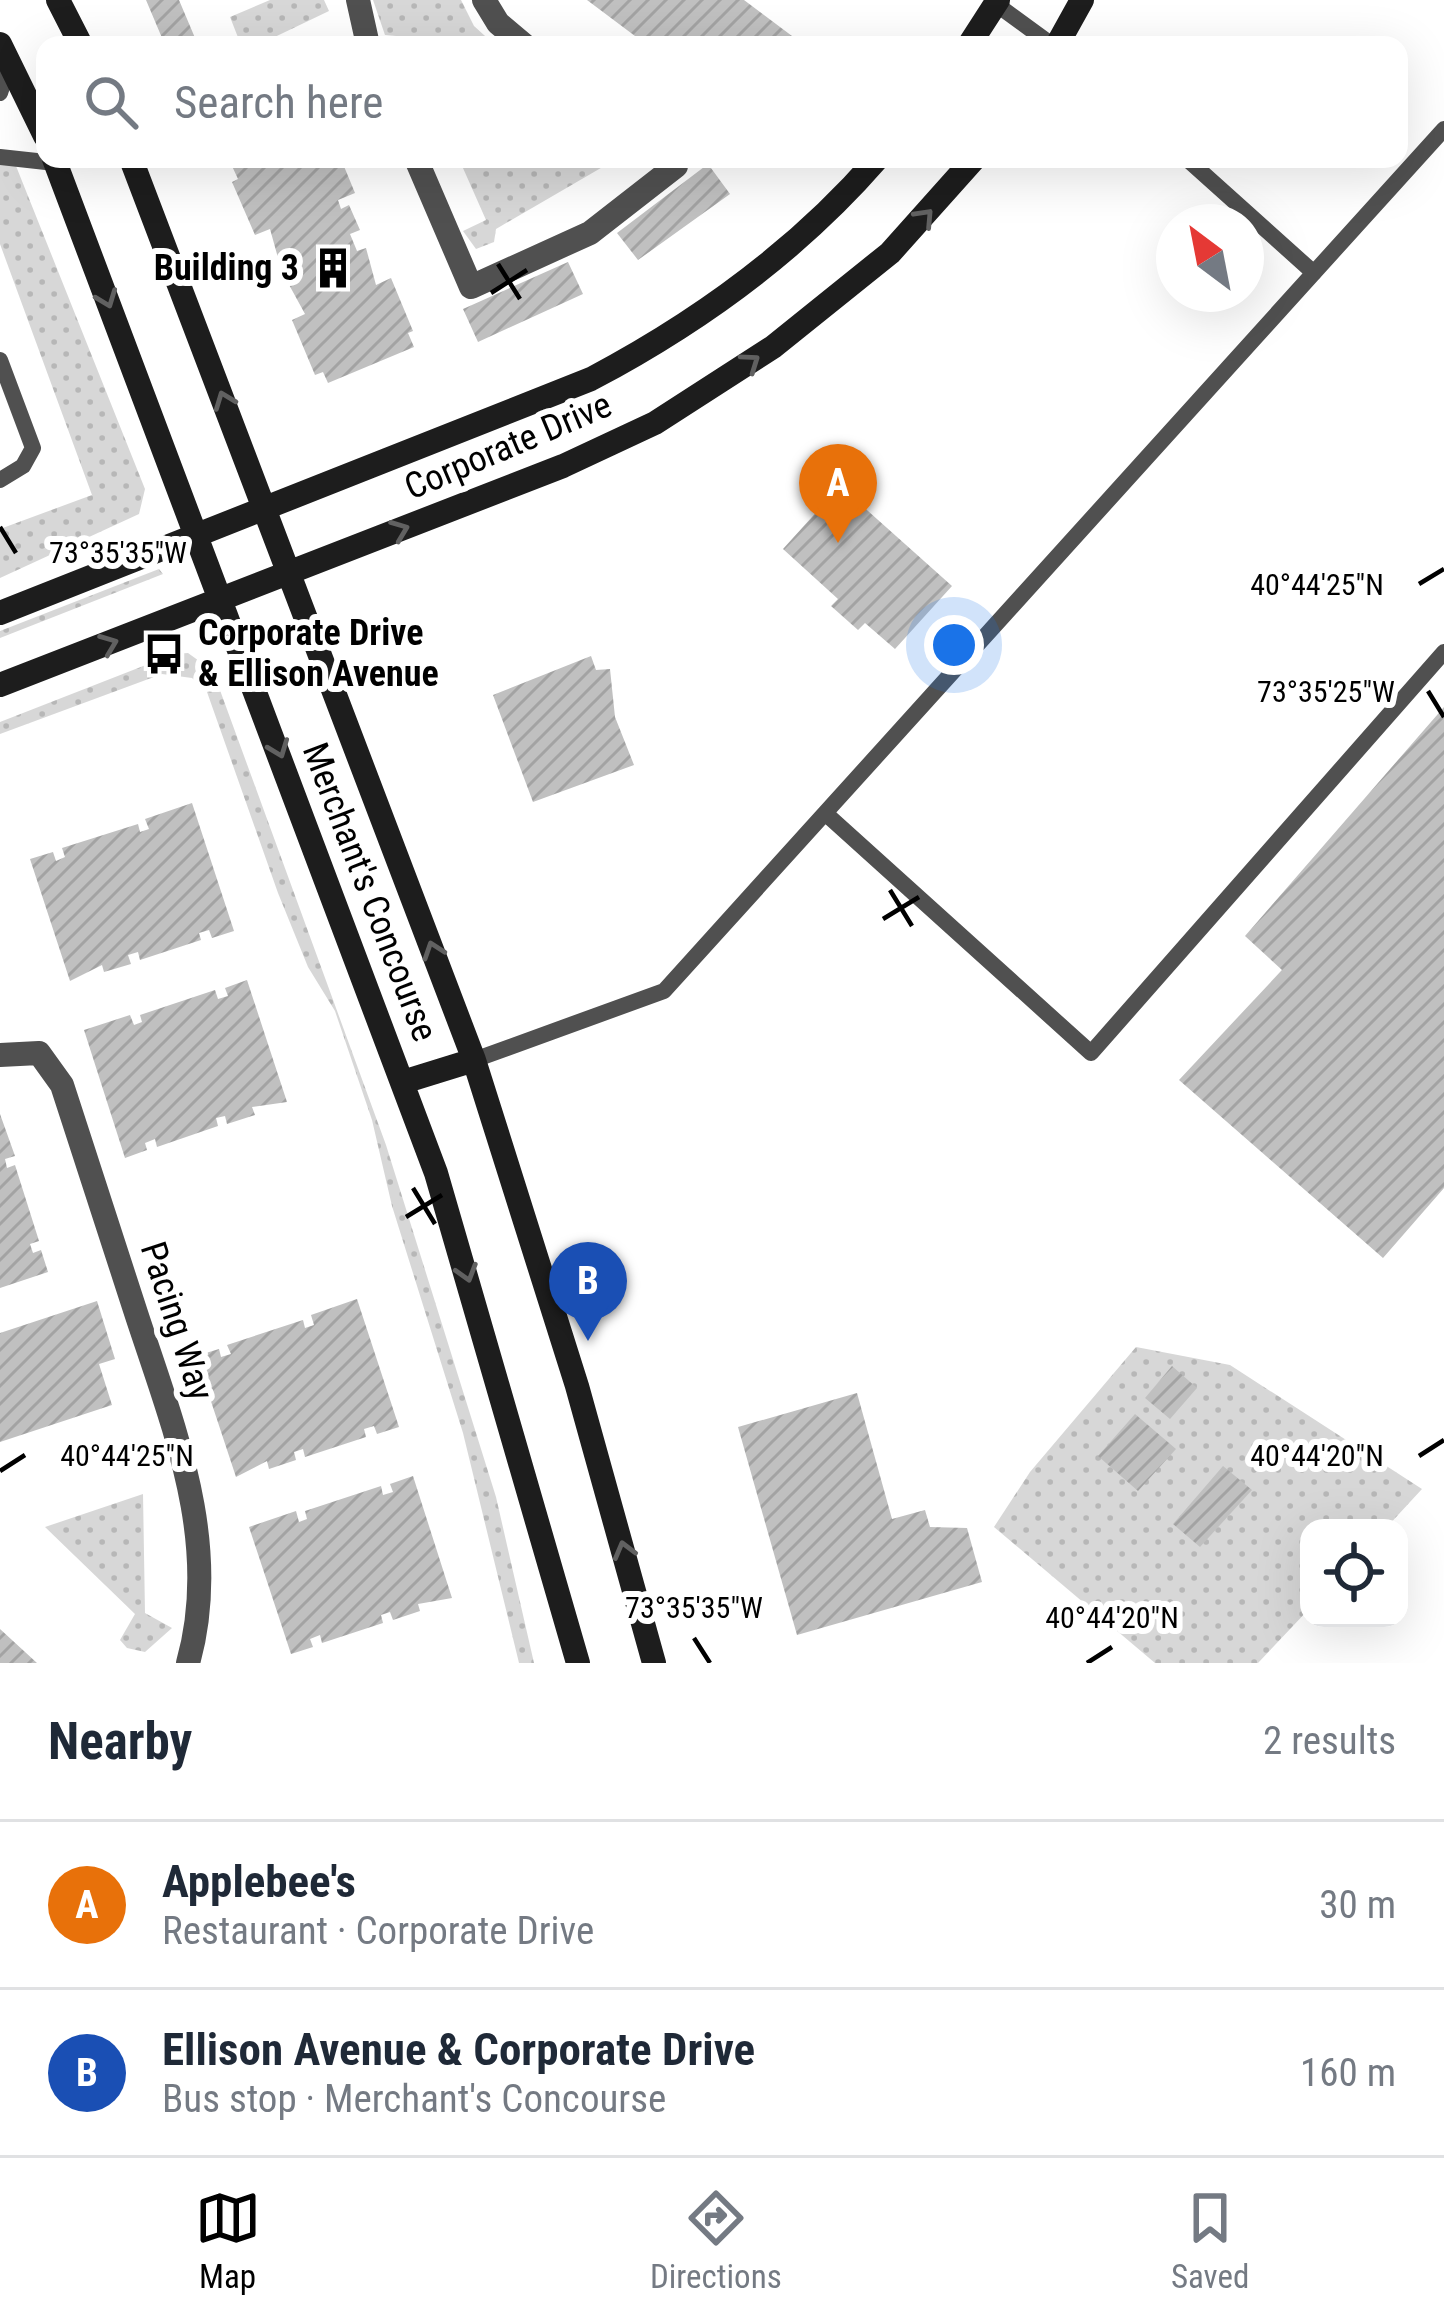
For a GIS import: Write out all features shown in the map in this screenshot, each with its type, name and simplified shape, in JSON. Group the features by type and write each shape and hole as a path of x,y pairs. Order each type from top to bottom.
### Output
{"street":[{"path":"58,0 76,36"},
{"path":"358,0 366,36"},
{"path":"484,0 498,23 513,36"},
{"path":"1060,36 1082,0"},
{"path":"974,36 995,1"},
{"path":"5,54 36,118"},
{"name":"Merchant's Concourse","path":"58,168 403,1082 494,1363 578,1663"},
{"name":"Merchant's Concourse","path":"134,168 474,1060 577,1386 654,1663"},
{"path":"420,168 471,287 590,233 673,168"},
{"name":"Corporate Drive","path":"0,613 560,394 625,362 775,258 868,168"},
{"name":"Corporate Drive","path":"0,686 563,466 695,399 773,346 890,254 966,168"},
{"name":"Pacing Way","path":"0,1055 39,1053 62,1085 181,1449 200,1547 200,1603 188,1663"},
{"path":"403,1082 474,1060"}],"lane":[{"path":"995,1 1042,36"},
{"path":"0,93 5,54"},
{"path":"474,1060 664,992 1444,129"},
{"path":"0,158 36,160"},
{"path":"1197,168 1315,273"},
{"path":"0,360 33,448 23,466 0,480"},
{"path":"825,813 1091,1053 1444,652"}],"shaded area":[{"path":"270,0 324,0 329,11 277,36 237,36 230,17"},
{"path":"373,0 461,0 474,26 485,36 396,36 385,35"},
{"path":"0,164 16,166 145,489 139,514 0,578 0,529 92,495 0,244"},
{"path":"463,168 601,168 496,229 494,242 476,249 463,231 486,220"},
{"path":"159,569 163,574 0,638 0,631"},
{"path":"188,653 213,671 386,1145 496,1497 534,1663 519,1663 463,1433 392,1206 372,1120 335,1011 308,967 278,893 207,692 192,678 162,674 0,734 0,722 174,654"},
{"path":"1136,1347 1230,1365 1422,1489 1394,1519 1300,1519 1300,1619 1258,1663 1155,1663 994,1527 1030,1472"},
{"path":"143,1494 145,1613 172,1628 145,1652 127,1648 120,1640 135,1614 45,1527"}],"building":[{"path":"146,0 179,0 194,36 161,36"},
{"path":"587,0 744,0 792,36 635,36"},
{"name":"Building 3","path":"233,168 345,168 355,193 338,200 341,209 349,205 360,230 350,234 357,251 366,248 376,285 391,278 413,331 408,333 414,347 328,383 323,372 315,375 292,320 305,314 287,281 295,278 288,262 280,265 270,229 255,235 232,182 238,179"},
{"path":"703,168 711,168 730,194 638,260 617,233"},
{"path":"568,262 583,294 478,342 463,309"},
{"path":"840,486 952,586 895,649 865,623 858,630 831,606 838,599 783,549"},
{"path":"591,656 596,670 610,669 615,717 634,765 533,802 493,695"},
{"path":"1444,707 1444,1188 1383,1258 1179,1080 1282,970 1245,936"},
{"path":"192,803 234,931 212,938 209,930 199,933 201,940 140,960 138,952 128,955 131,964 104,972 102,965 70,981 30,859 53,852 56,861 65,857 62,848 138,824 140,832 149,829 145,819"},
{"path":"247,980 287,1102 252,1107 255,1115 227,1124 225,1116 216,1118 218,1126 157,1147 155,1139 145,1143 147,1150 125,1158 84,1030 130,1015 134,1025 142,1022 140,1015 215,990 218,999 228,996 225,988"},
{"path":"0,1114 15,1156 5,1159 7,1168 15,1165 39,1241 30,1244 33,1253 41,1250 48,1272 0,1288"},
{"path":"357,1299 399,1427 377,1434 374,1426 364,1429 366,1437 305,1457 303,1449 294,1452 296,1460 269,1469 267,1461 236,1477 196,1356 219,1349 221,1357 231,1354 227,1345 303,1320 305,1328 314,1325 311,1315"},
{"path":"97,1301 115,1359 99,1364 112,1405 0,1442 0,1333"},
{"path":"1172,1366 1197,1388 1170,1419 1145,1398"},
{"path":"857,1393 892,1519 925,1510 930,1527 967,1528 982,1582 797,1635 738,1427"},
{"path":"1135,1414 1176,1449 1138,1491 1098,1456"},
{"path":"1223,1466 1252,1490 1200,1547 1173,1524"},
{"path":"413,1476 452,1598 418,1604 420,1611 393,1620 390,1612 381,1615 383,1623 322,1643 320,1635 310,1639 313,1647 291,1654 249,1527 296,1511 299,1522 307,1519 305,1511 381,1486 383,1495 393,1492 390,1484"},
{"path":"0,1629 37,1663 0,1663"}],"place":[{"name":"Building 3","path":"333,268"},
{"name":"Applebee's","path":"838,543"},
{"name":"Corporate Drive & Ellison Avenue","path":"164,654"},
{"name":"Ellison Avenue & Corporate Drive","path":"588,1341"}]}
